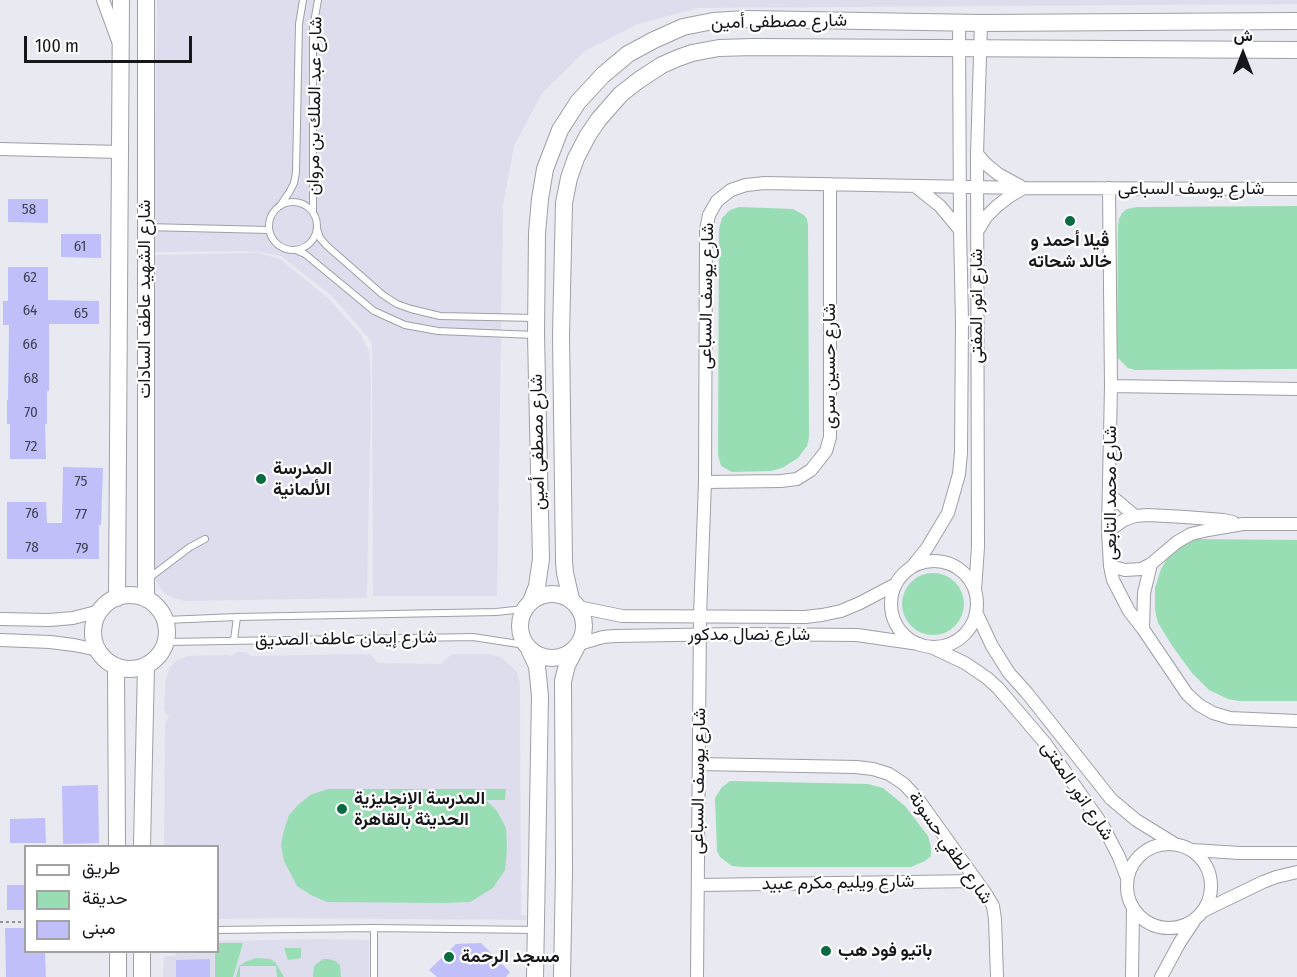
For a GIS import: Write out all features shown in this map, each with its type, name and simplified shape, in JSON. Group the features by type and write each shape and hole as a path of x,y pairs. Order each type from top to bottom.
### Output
{"street":[{"name":"شارع الشهيد عاطف السادات","path":"103,0 121,49"},
{"name":"شارع الشهيد عاطف السادات","path":"117,598 121,0"},
{"name":"شارع الشهيد عاطف السادات","path":"146,0 146,599"},
{"name":"شارع مصطفى أمين","path":"528,604 537,586 541,559 536,327 537,233 545,169 560,130 578,102 603,75 628,54 682,27 713,21 747,19 981,23 1297,21"},
{"name":"شارع انور المفتى","path":"911,568 927,548 948,513 959,474 961,453 959,22"},
{"name":"شارع انور المفتى","path":"975,590 978,547 977,153 981,23"},
{"name":"شارع مصطفى أمين","path":"575,603 565,573 564,562 561,327 564,203 576,158 588,135 598,119 621,94 639,80 678,58 719,48 1297,50"},
{"path":"0,149 120,152 133,157 146,153"},
{"path":"977,153 998,174 1024,188"},
{"path":"120,176 132,174 146,177"},
{"name":"شارع يوسف السباعى","path":"697,977 700,616 705,482 706,230 709,215 717,201 731,190 746,185 765,183 1024,188 1297,189"},
{"name":"شارع حسين سرى","path":"705,482 781,481 796,478 811,470 826,452 830,437 830,184"},
{"path":"915,186 940,206 960,230"},
{"path":"977,231 997,206 1024,188"},
{"name":"شارع محمد التابعى","path":"1109,188 1111,387 1108,531 1113,580 1125,604 1187,693 1199,705 1213,713 1230,718 1297,721"},
{"path":"536,327 561,327"},
{"path":"1111,387 1297,389"},
{"path":"1109,494 1135,516"},
{"path":"1108,531 1124,520 1148,515 1215,519 1243,524"},
{"path":"1110,566 1141,569 1191,534 1208,530 1243,524 1297,524"},
{"path":"923,562 948,563 969,579 975,590 976,612 971,626 960,638 947,645 925,645 908,638 900,630 891,607 892,595 902,575 911,568 923,562"},
{"path":"1143,629 1144,593 1151,564"},
{"name":"شارع نصال مدكور","path":"575,603 622,616 806,617 841,610 896,584"},
{"path":"535,977 540,696 537,666 520,633 519,621 528,604 545,594 558,594 575,603 583,616 584,625 583,635 567,666 563,681 562,977"},
{"path":"127,595 146,599 161,611 165,620 168,631 162,652 146,666 131,669 116,666 105,660 94,640 95,620 100,611 107,603 127,595"},
{"path":"0,619 49,620 73,618 100,611"},
{"name":"شارع انور المفتى","path":"976,612 992,646 1010,673 1111,799 1136,820 1174,844"},
{"name":"شارع نصال مدكور","path":"577,646 603,637 701,634 857,635 925,645"},
{"path":"0,640 50,642 98,650"},
{"name":"شارع انور المفتى","path":"925,645 965,663 987,678 1038,734 1103,825 1127,878"},
{"path":"528,648 541,657 554,658 566,655 577,646"},
{"path":"116,666 117,845"},
{"path":"142,845 146,666"},
{"name":"شارع لطفي حسونة","path":"699,764 856,767 889,774 904,784 918,799 993,906 997,977"},
{"path":"1161,977 1180,942 1194,921 1205,910 1211,898 1212,884 1203,859 1184,846 1159,845 1144,852 1133,863 1127,878 1126,889 1133,909 1145,922 1161,928 1178,928 1194,921"},
{"path":"1192,850 1297,853"},
{"path":"1205,910 1263,882 1297,872"},
{"name":"شارع ويليم مكرم عبيد","path":"698,885 977,881"},
{"path":"1132,977 1133,909"},
{"path":"536,924 562,918"},
{"path":"118,953 118,977"},
{"path":"142,953 142,977"}],"lane":[{"name":"شارع عبد الملك بن مروان","path":"269,230 271,216 291,191 296,172 299,24 303,0"},
{"name":"شارع عبد الملك بن مروان","path":"313,212 313,28 318,0"},
{"name":"شارع عبد الملك بن مروان","path":"280,206 298,202 313,212 320,238 327,246 375,288 397,303 440,316 536,327"},
{"path":"145,227 269,230 276,244 305,254 374,311 405,325 438,331 536,327"},
{"path":"296,250 308,246 313,241 317,229"},
{"path":"146,580 205,539"},
{"name":"شارع إيمان عاطف الصديق","path":"165,620 487,612 528,604"},
{"path":"234,640 237,617"},
{"name":"شارع إيمان عاطف الصديق","path":"166,642 473,637 528,648"},
{"path":"219,930 536,924"},
{"path":"374,928 374,977"}],"path":[{"path":"0,922 24,922"}],"shaded area":[{"path":"157,0 1297,0 1297,4 698,8 638,24 585,51 542,93 514,146 503,205 497,596 373,596 372,342 332,296 281,256 243,251 154,252"},
{"name":"المدرسة الألمانية","path":"259,253 280,259 328,298 361,335 369,351 371,386 367,598 185,601 165,594 152,573 154,255"},
{"name":"المدرسة الإنجليزية الحديثة بالقاهرة","path":"237,652 245,652 252,656 370,654 378,663 440,664 452,654 489,654 500,657 510,665 517,672 520,685 521,915 526,916 526,920 219,919 219,845 164,845 165,730 169,717 164,710 166,678 170,667 177,660 188,656 231,656"},
{"path":"369,940 369,977 163,977 164,956 175,956 176,953 219,953 219,941"}],"green space":[{"path":"1297,206 1297,369 1135,370 1128,368 1118,358 1118,225 1122,213 1127,209 1137,207"},
{"path":"739,207 793,209 804,215 808,225 809,438 807,446 798,458 782,468 771,471 732,472 721,466 718,455 719,229 722,218 730,210"},
{"path":"1189,539 1297,540 1297,701 1228,699 1209,690 1192,673 1173,647 1158,623 1155,610 1155,588 1161,569 1171,552"},
{"path":"933,573 945,575 955,582 962,592 964,604 962,616 955,626 945,633 933,635 921,633 911,626 904,616 902,604 904,592 911,582 921,575"},
{"path":"730,781 868,784 883,788 905,806 928,836 931,856 911,867 732,866 720,857 717,851 715,798 722,787"},
{"path":"328,789 506,789 505,800 486,800 497,811 506,828 505,870 493,888 470,902 327,902 311,895 297,886 284,861 281,845 289,815 310,795"},
{"path":"219,943 243,943 233,977 215,977 215,953 219,953"},
{"path":"284,948 301,948 301,958 288,960"},
{"path":"256,958 270,959 275,962 284,977 277,977 276,966 240,966 240,977 236,977 239,966"},
{"path":"323,959 335,961 340,965 341,977 313,977 314,966"}],"building":[{"path":"8,199 48,199 48,223 8,222"},
{"path":"61,234 101,234 101,258 61,257"},
{"path":"8,267 48,267 48,300 99,301 99,324 49,324 46,459 10,459 10,424 7,424 9,325 3,325 3,301 8,301"},
{"path":"63,467 103,468 99,559 7,559 7,502 46,502 47,523 62,523"},
{"path":"98,785 99,843 63,844 62,786"},
{"path":"45,818 46,843 10,843 10,819"},
{"path":"7,885 24,885 24,910 7,910"},
{"path":"5,928 24,928 24,953 45,953 46,977 6,977"},
{"path":"481,943 510,972 506,977 437,977 429,970 456,944"},
{"path":"210,959 210,977 176,977 176,960"}],"place":[{"name":"ڤيلا أحمد و خالد شحاته","path":"1070,221"},
{"name":"المدرسة الألمانية","path":"261,479"},
{"name":"المدرسة الإنجليزية الحديثة بالقاهرة","path":"342,809"},
{"name":"باتيو فود هب","path":"826,951"},
{"name":"مسجد الرحمة","path":"449,957"}]}
